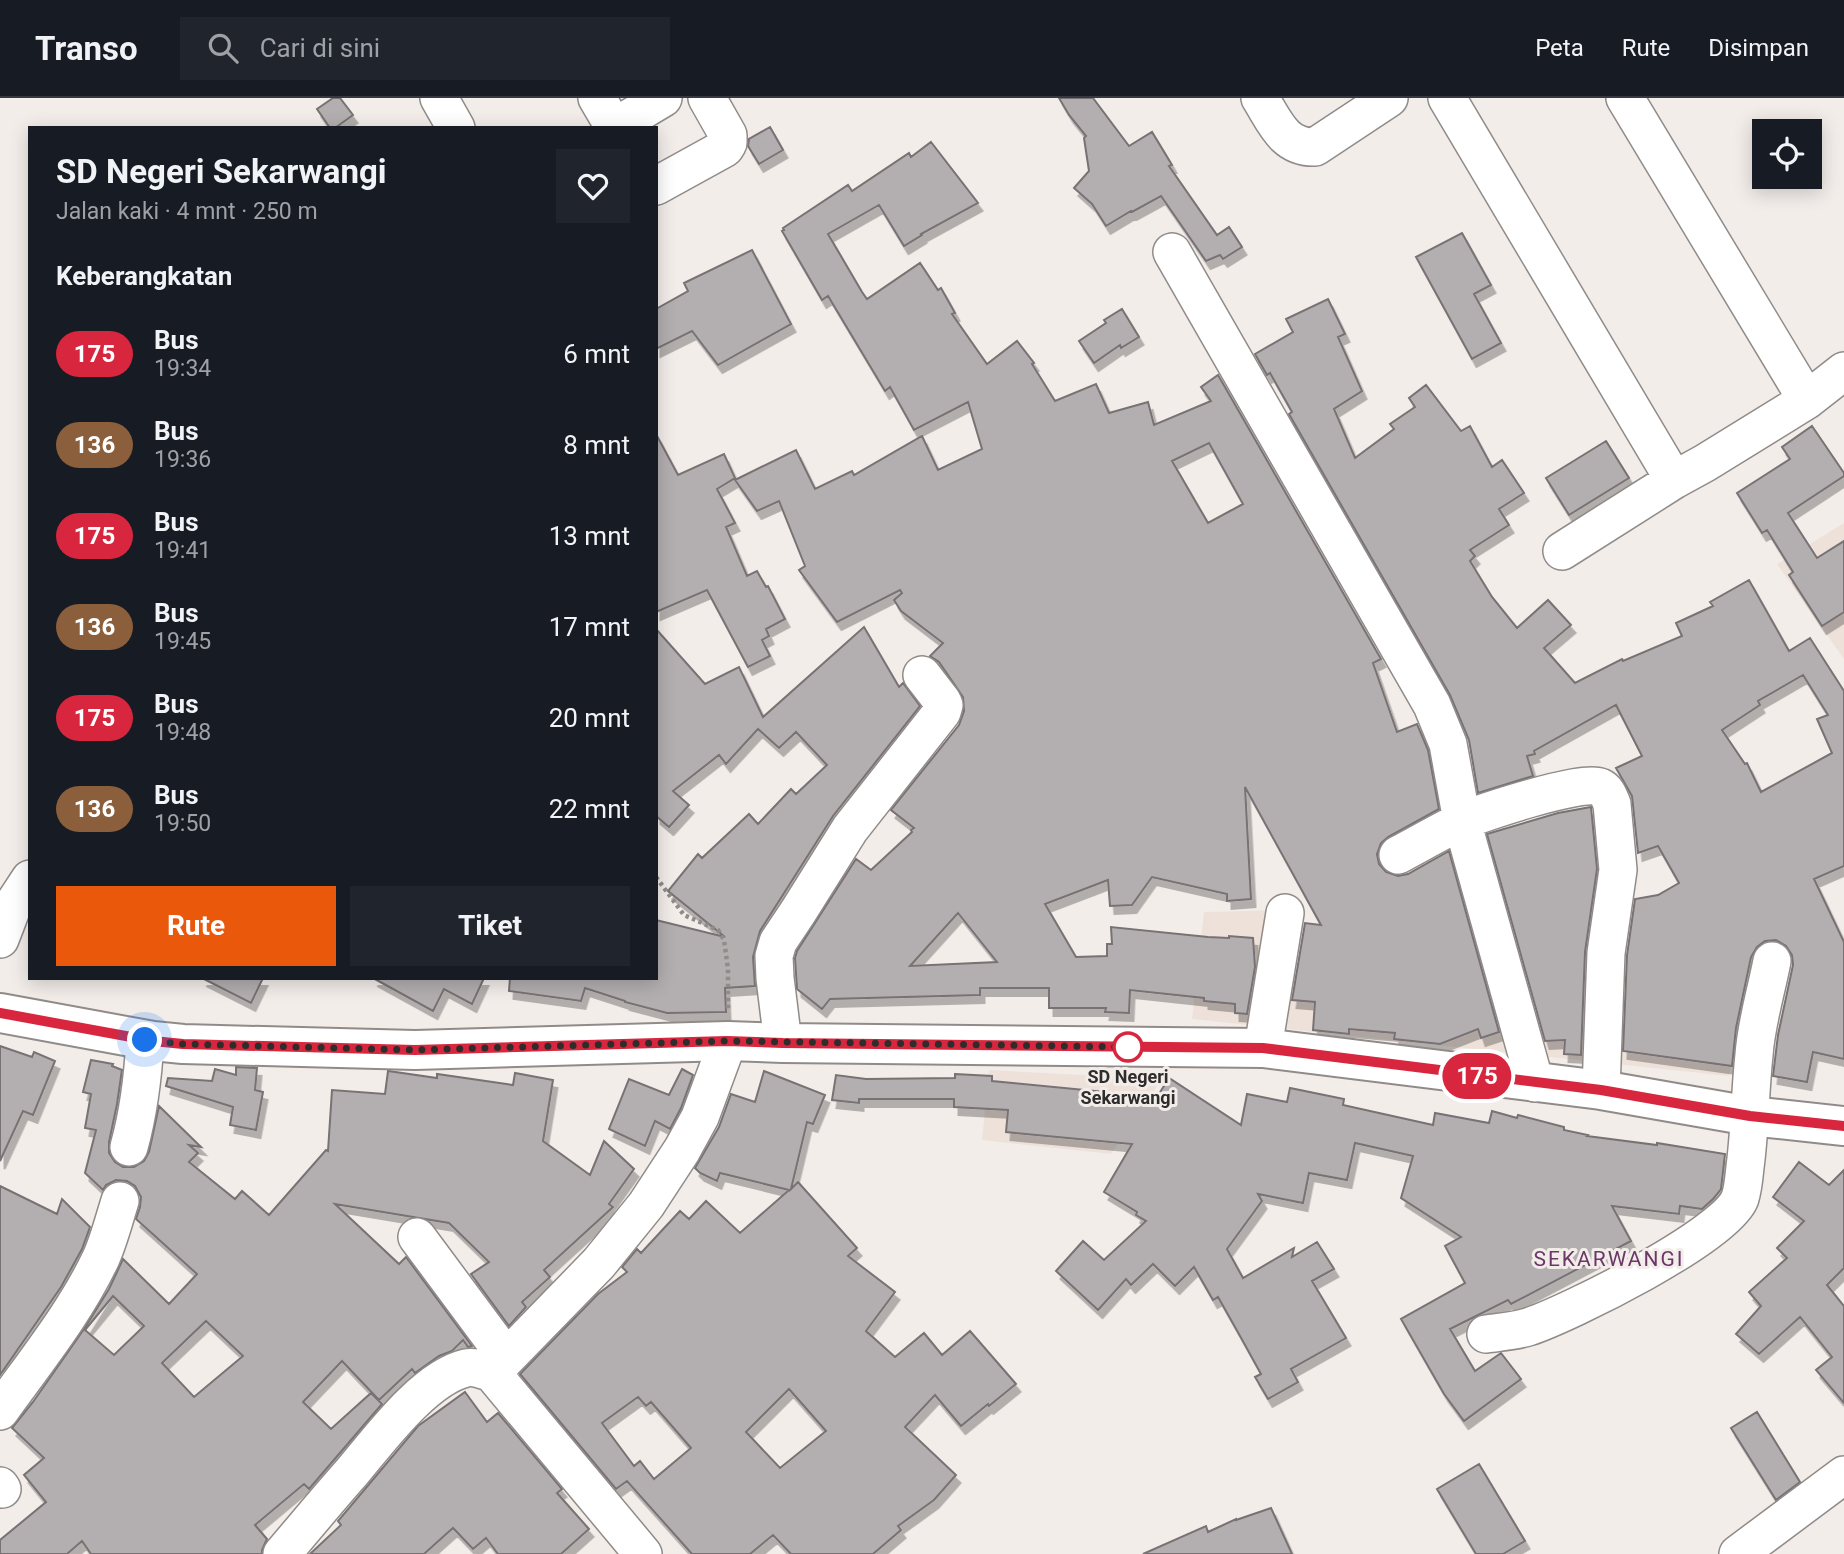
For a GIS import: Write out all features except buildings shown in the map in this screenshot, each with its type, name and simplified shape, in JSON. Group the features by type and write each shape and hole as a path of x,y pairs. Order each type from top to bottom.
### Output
{"main road":[{"path":"0,1013 145,1040 183,1044 415,1050 727,1041 1263,1048 1601,1090 1750,1116 1844,1126"}],"street":[{"path":"439,98 455,126"},
{"path":"597,98 613,126"},
{"path":"617,126 663,98"},
{"path":"658,185 725,148 728,143 727,135 707,98"},
{"path":"1260,98 1284,135 1301,148 1315,147 1389,98"},
{"path":"1447,98 1674,480"},
{"path":"1625,98 1807,400"},
{"path":"1172,252 1432,705 1448,744 1462,821 1535,1083"},
{"path":"1562,551 1807,400 1844,372"},
{"path":"783,1043 775,978 774,956 778,942 850,829 942,712 942,701 922,675"},
{"path":"1398,855 1462,821 1568,788 1597,785 1608,794 1612,804 1618,870 1606,953 1601,1090"},
{"path":"0,939 12,905 28,882"},
{"path":"1263,1048 1284,913"},
{"path":"1486,1334 1527,1327 1573,1309 1640,1274 1727,1217 1740,1200 1742,1191 1754,1052 1772,961"},
{"path":"130,1147 141,1092 145,1040"},
{"path":"282,1554 405,1410 434,1384 454,1372 466,1368 499,1365 599,1263 646,1205 682,1150 700,1117 727,1041"},
{"path":"0,1411 60,1328 88,1281 102,1256 120,1201"},
{"path":"417,1237 499,1365 643,1554"},
{"path":"1738,1554 1844,1475"}],"path":[{"path":"658,880 684,915 718,930 724,940 728,969 727,1041"}],"shaded area":[{"path":"1844,523 1844,659 1777,564"},
{"path":"1280,910 1270,969 1356,988 1453,986 1496,971 1513,1011 1560,1014 1560,1032 1631,1037 1692,1036 1735,1045 1729,1076 1192,1019 1204,912"},
{"path":"989,1070 1162,1079 1111,1154 982,1140"}],"bus line":[{"name":"175","path":"0,1013 183,1044 415,1050 727,1041 1263,1048 1601,1090 1750,1116 1844,1126"}],"place":[{"name":"SD Negeri Sekarwangi","path":"1128,1047"}],"district":[{"name":"SEKARWANGI","path":"1609,1259"}],"route":[{"path":"145,1040 183,1044 415,1050 727,1041 1128,1047"}]}
